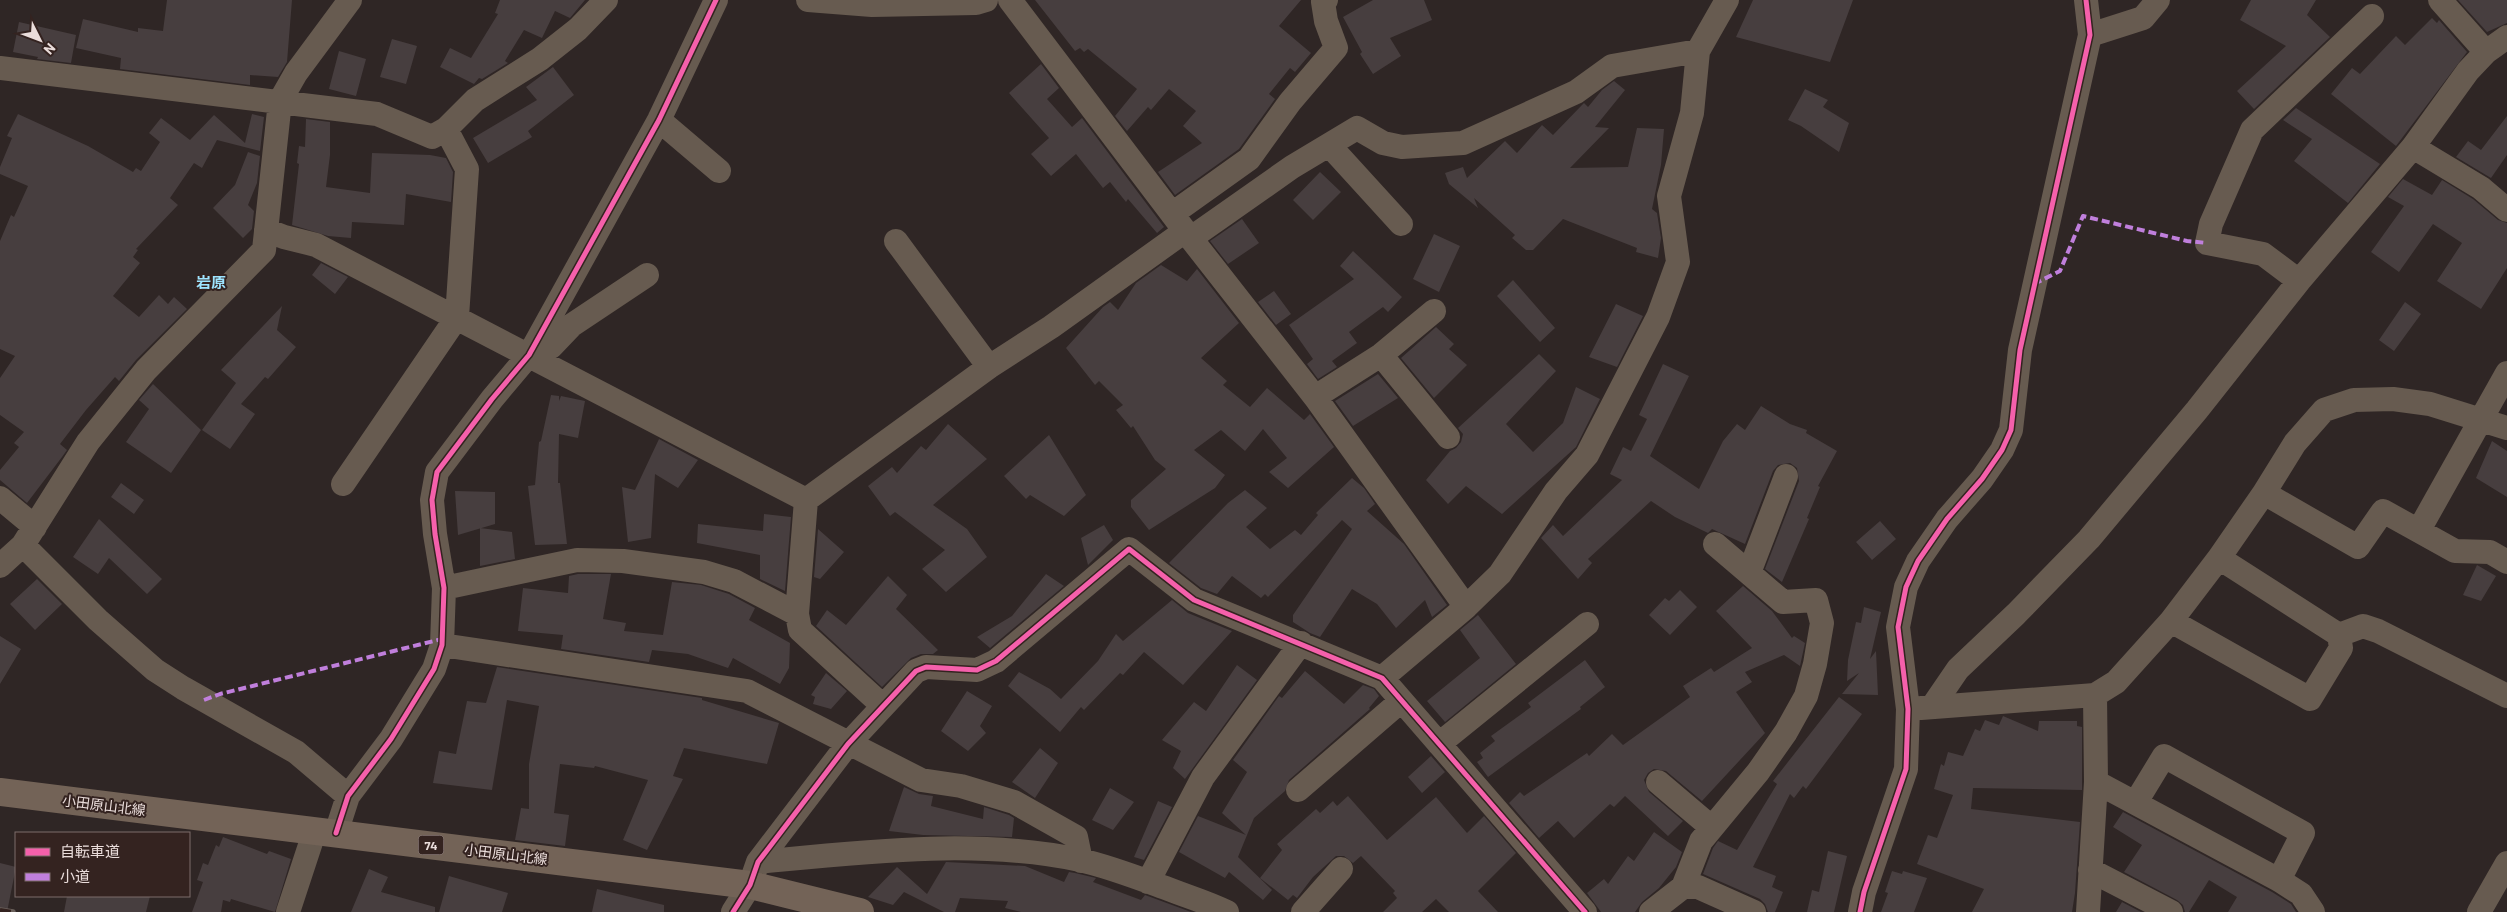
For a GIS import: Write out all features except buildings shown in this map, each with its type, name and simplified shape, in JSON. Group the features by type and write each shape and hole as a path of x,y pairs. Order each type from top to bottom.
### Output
{"main road":[{"name":"小田原山北線","path":"0,792 325,832 754,873 860,912"}],"street":[{"path":"0,566 29,536 88,442 146,370 264,250 280,101 296,73 350,0"},
{"path":"0,68 377,114 432,137 446,129 475,100 540,59 578,29 606,0"},
{"path":"288,912 325,832 348,796 396,731 434,670 442,645 444,588 435,534 432,500 437,472 492,399 529,355 659,120 716,0"},
{"path":"808,0 872,5 976,3 986,0"},
{"path":"1010,0 1183,228 1315,396 1466,607"},
{"path":"1183,228 1248,159 1290,102 1336,48 1326,21 1323,2 1326,0"},
{"path":"1382,678 1466,607 1500,574 1556,492 1587,455 1658,317 1678,262 1669,196 1692,113 1698,51 1727,0"},
{"path":"1860,912 1864,892 1906,769 1908,709 1898,627 1906,587 1918,561 1947,519 1982,479 2002,450 2011,430 2024,331 2090,35 2086,0"},
{"path":"2090,35 2143,18 2158,0"},
{"path":"2440,0 2486,52"},
{"path":"2299,281 2263,254 2207,243 2211,224 2252,130 2372,16"},
{"path":"1932,707 1958,669 2016,614 2089,539 2197,410 2299,281 2413,147 2446,97 2486,52 2507,37"},
{"path":"884,706 800,630 797,614 806,500 989,367 1051,327 1183,228 1292,168 1357,128 1383,142 1402,147 1463,143 1576,92 1612,66 1698,51"},
{"path":"659,120 720,171"},
{"path":"343,484 457,317 468,169 446,129"},
{"path":"1330,146 1400,224"},
{"path":"2413,147 2481,188 2507,210"},
{"path":"266,230 284,237 316,245 806,500"},
{"path":"896,240 989,367"},
{"path":"529,355 551,347 572,325 647,275"},
{"path":"1315,396 1381,355 1434,311"},
{"path":"1381,355 1448,437"},
{"path":"2419,530 2507,373"},
{"path":"1908,709 2095,695 2116,682 2170,621 2219,558 2264,493 2295,443 2324,410 2354,400 2393,399 2430,404 2481,418 2507,428"},
{"path":"1749,573 1786,476"},
{"path":"2264,493 2358,546 2383,511 2455,551 2490,552 2507,562"},
{"path":"0,498 98,620 155,670 296,752 348,796"},
{"path":"1651,912 1683,887 1693,856 1701,841 1758,772 1786,732 1806,696 1815,664 1822,622 1816,600 1783,602 1715,544"},
{"path":"733,912 754,873 848,744 916,671 926,666 977,670 996,661 1128,549 1194,600 1382,678 1585,912"},
{"path":"2170,621 2310,699 2341,648 2339,635 2219,558"},
{"path":"444,588 577,560 624,561 704,572 734,581 797,614"},
{"path":"1438,744 1587,624"},
{"path":"2339,635 2363,626 2378,631 2507,696"},
{"path":"1148,882 1203,777 1300,643"},
{"path":"442,645 747,691 921,780 961,786 1014,802 1076,837 1081,861"},
{"path":"2088,912 2096,782 2095,695"},
{"path":"1298,790 1401,701"},
{"path":"2136,802 2164,756 2303,833 2279,880"},
{"path":"1658,782 1711,827"},
{"path":"2096,782 2279,880 2301,894 2313,912"},
{"path":"754,873 883,849 973,849 1047,855 1081,861 1148,882 1221,911"},
{"path":"2479,912 2507,864"},
{"path":"1303,912 1341,869"},
{"path":"2090,870 2171,912"},
{"path":"1683,887 1698,888 1754,912"}],"railway":[{"path":"0,910 13,912"}],"marked path":[{"path":"2034,284 2060,271 2083,216 2187,241 2207,243"},
{"path":"204,700 220,694 442,639"}],"cycle path":[{"path":"336,833 348,796 391,739 434,669 442,645 444,588 435,534 432,500 437,472 492,399 529,355 659,120 716,0"},
{"path":"1860,912 1864,892 1906,769 1908,709 1898,627 1906,587 1918,561 1947,519 1982,479 2002,450 2011,430 2020,350 2090,35 2086,0"},
{"path":"733,912 750,885 758,862 848,744 916,671 926,667 977,670 996,661 1129,549 1194,600 1382,678 1585,912"}],"district":[{"name":"岩原","path":"211,282"}]}
